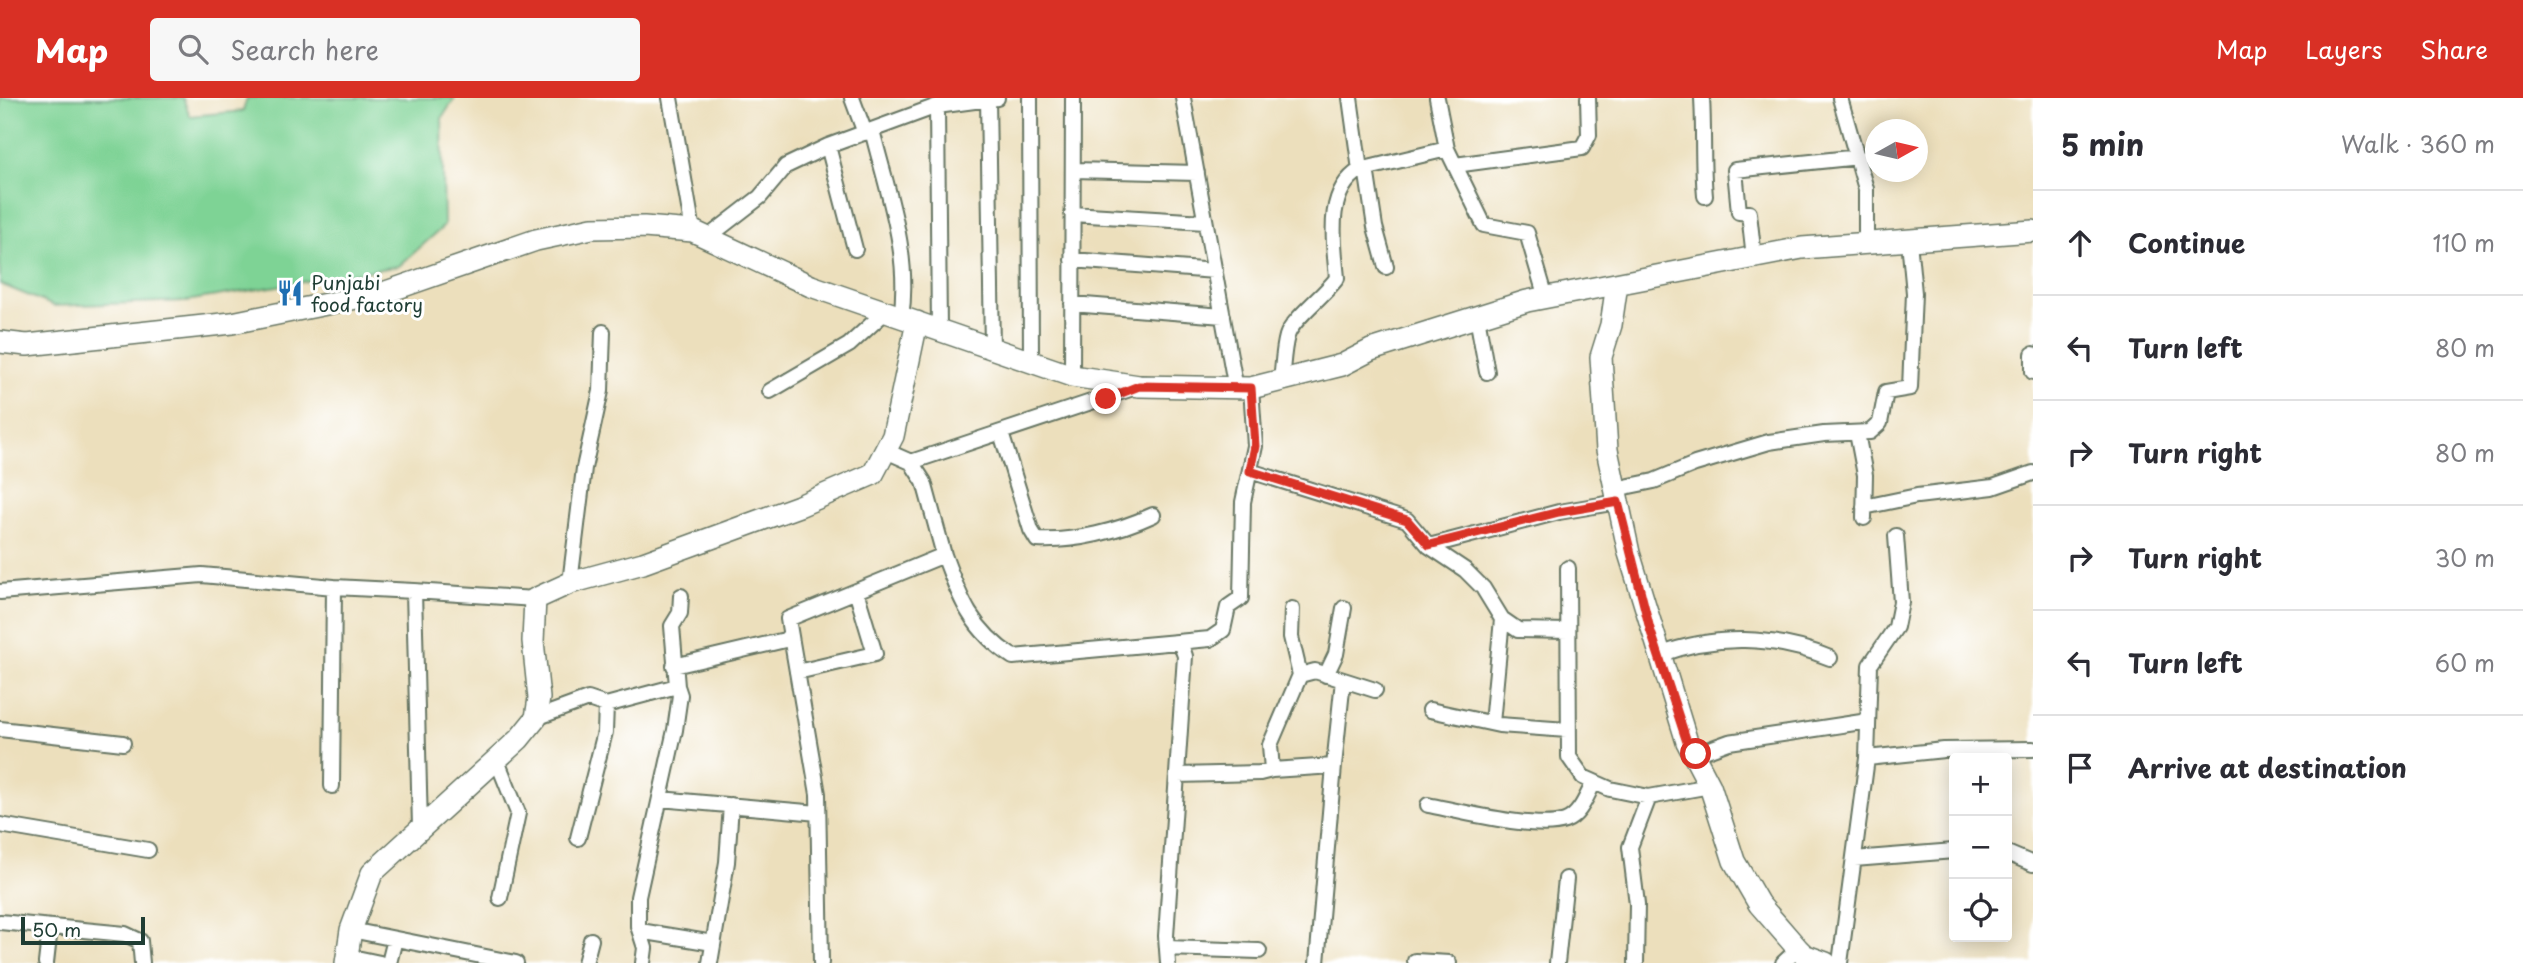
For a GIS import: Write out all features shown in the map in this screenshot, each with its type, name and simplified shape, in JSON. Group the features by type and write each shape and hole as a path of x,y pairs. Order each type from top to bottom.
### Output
{"main road":[{"path":"0,342 27,345 232,323 386,292 536,240 592,228 644,227 700,235 811,286 1072,376 1139,386 1244,388 1342,365 1371,350 1546,298 1802,248 2033,231"},
{"path":"1617,284 1611,325 1601,357 1607,450 1629,553 1659,655 1687,742 1696,754 1710,786 1734,861 1790,956 1804,955 1826,963"},
{"path":"346,960 351,930 372,873 519,739 536,718 539,698 533,641 535,598 570,583 643,563 811,501 873,474 893,436 901,317"}],"street":[{"path":"670,98 700,235 760,197 774,177 786,166 828,146 868,132 929,104 991,99 992,349"},
{"path":"770,391 901,317 905,287 897,229 868,132 852,98"},
{"path":"1030,98 1031,362"},
{"path":"1072,376 1073,98"},
{"path":"886,451 911,462 924,482 944,555 962,605 991,643 1013,657 1210,639 1223,630 1228,607 1241,598 1243,502 1255,446 1244,388 1223,316 1183,98"},
{"path":"1350,98 1375,228 1386,267"},
{"path":"1437,98 1447,149 1484,225 1527,233 1546,298"},
{"path":"1455,165 1582,148 1589,135 1588,98"},
{"path":"1702,98 1704,131 1701,157 1705,196"},
{"path":"1840,98 1866,189 1866,244"},
{"path":"929,104 939,330"},
{"path":"828,146 855,249"},
{"path":"1281,380 1287,335 1295,321 1324,296 1337,278 1332,219 1352,175 1363,169 1447,149"},
{"path":"1754,258 1749,213 1739,212 1735,170 1859,158"},
{"path":"1073,170 1197,173"},
{"path":"1073,214 1205,222"},
{"path":"1429,545 1617,495 1695,464 1769,442 1870,432 1881,423 1886,392 1910,388 1914,293 1909,242"},
{"path":"1072,260 1214,271"},
{"path":"1072,304 1223,316"},
{"path":"1477,317 1487,372"},
{"path":"570,583 584,468 601,391 603,332"},
{"path":"2033,354 2033,372"},
{"path":"911,462 1139,386"},
{"path":"1001,433 1037,540 1064,541 1136,523 1153,515"},
{"path":"1857,433 1865,475 1864,513 1917,496 1993,487 2033,473"},
{"path":"1250,471 1407,520 1429,545 1465,570 1483,588 1502,619 1518,631 1568,631"},
{"path":"1840,963 1867,758 1870,665 1896,628 1902,602 1896,536"},
{"path":"821,963 818,794 788,618 944,555"},
{"path":"1568,568 1569,757 1583,777 1610,789 1649,797 1710,786"},
{"path":"0,592 202,575 334,587 535,598"},
{"path":"332,786 334,587"},
{"path":"414,591 420,827"},
{"path":"797,672 875,654 856,591"},
{"path":"643,963 645,948 640,931 638,897 675,730 680,695 674,666 672,626 680,613 681,596"},
{"path":"1272,770 1270,745 1300,675 1292,638 1292,608"},
{"path":"1326,675 1336,654 1344,608"},
{"path":"1492,723 1502,619"},
{"path":"674,666 785,639 790,635"},
{"path":"1659,655 1686,645 1744,640 1789,643 1829,658"},
{"path":"1168,963 1185,656 1180,642"},
{"path":"1300,675 1315,671 1375,690"},
{"path":"1317,963 1343,680"},
{"path":"536,718 588,699 606,705 677,686"},
{"path":"578,838 605,732 606,705"},
{"path":"1430,710 1492,723 1567,730"},
{"path":"1696,754 1729,742 1868,721"},
{"path":"0,729 122,743"},
{"path":"1867,758 1944,750 2033,749"},
{"path":"496,758 518,813 500,898"},
{"path":"1177,775 1259,774 1272,770 1334,766"},
{"path":"1428,805 1542,824 1566,821 1581,807 1594,782"},
{"path":"1636,963 1637,904 1630,847 1649,797"},
{"path":"660,799 818,813"},
{"path":"710,963 727,862 732,805"},
{"path":"0,825 149,850"},
{"path":"1854,859 1949,851"},
{"path":"2012,855 2033,864"},
{"path":"1554,963 1566,879"},
{"path":"0,922 125,934 140,941 142,963"},
{"path":"46,963 50,928"},
{"path":"351,930 516,963"},
{"path":"640,931 713,943"},
{"path":"389,963 394,939"},
{"path":"585,963 591,940"},
{"path":"1167,948 1259,951"},
{"path":"346,960 380,963"},
{"path":"1415,961 1449,963"}],"green space":[{"path":"0,98 183,98 190,116 243,111 247,98 455,98 442,118 444,226 399,266 186,301 54,306 0,284"}],"place":[{"name":"Punjabi food factory","path":"290,293"}],"route":[{"path":"1106,399 1139,386 1251,388 1255,414 1255,446 1250,471 1407,520 1429,545 1559,512 1618,502 1650,629 1687,742 1696,754"}]}
